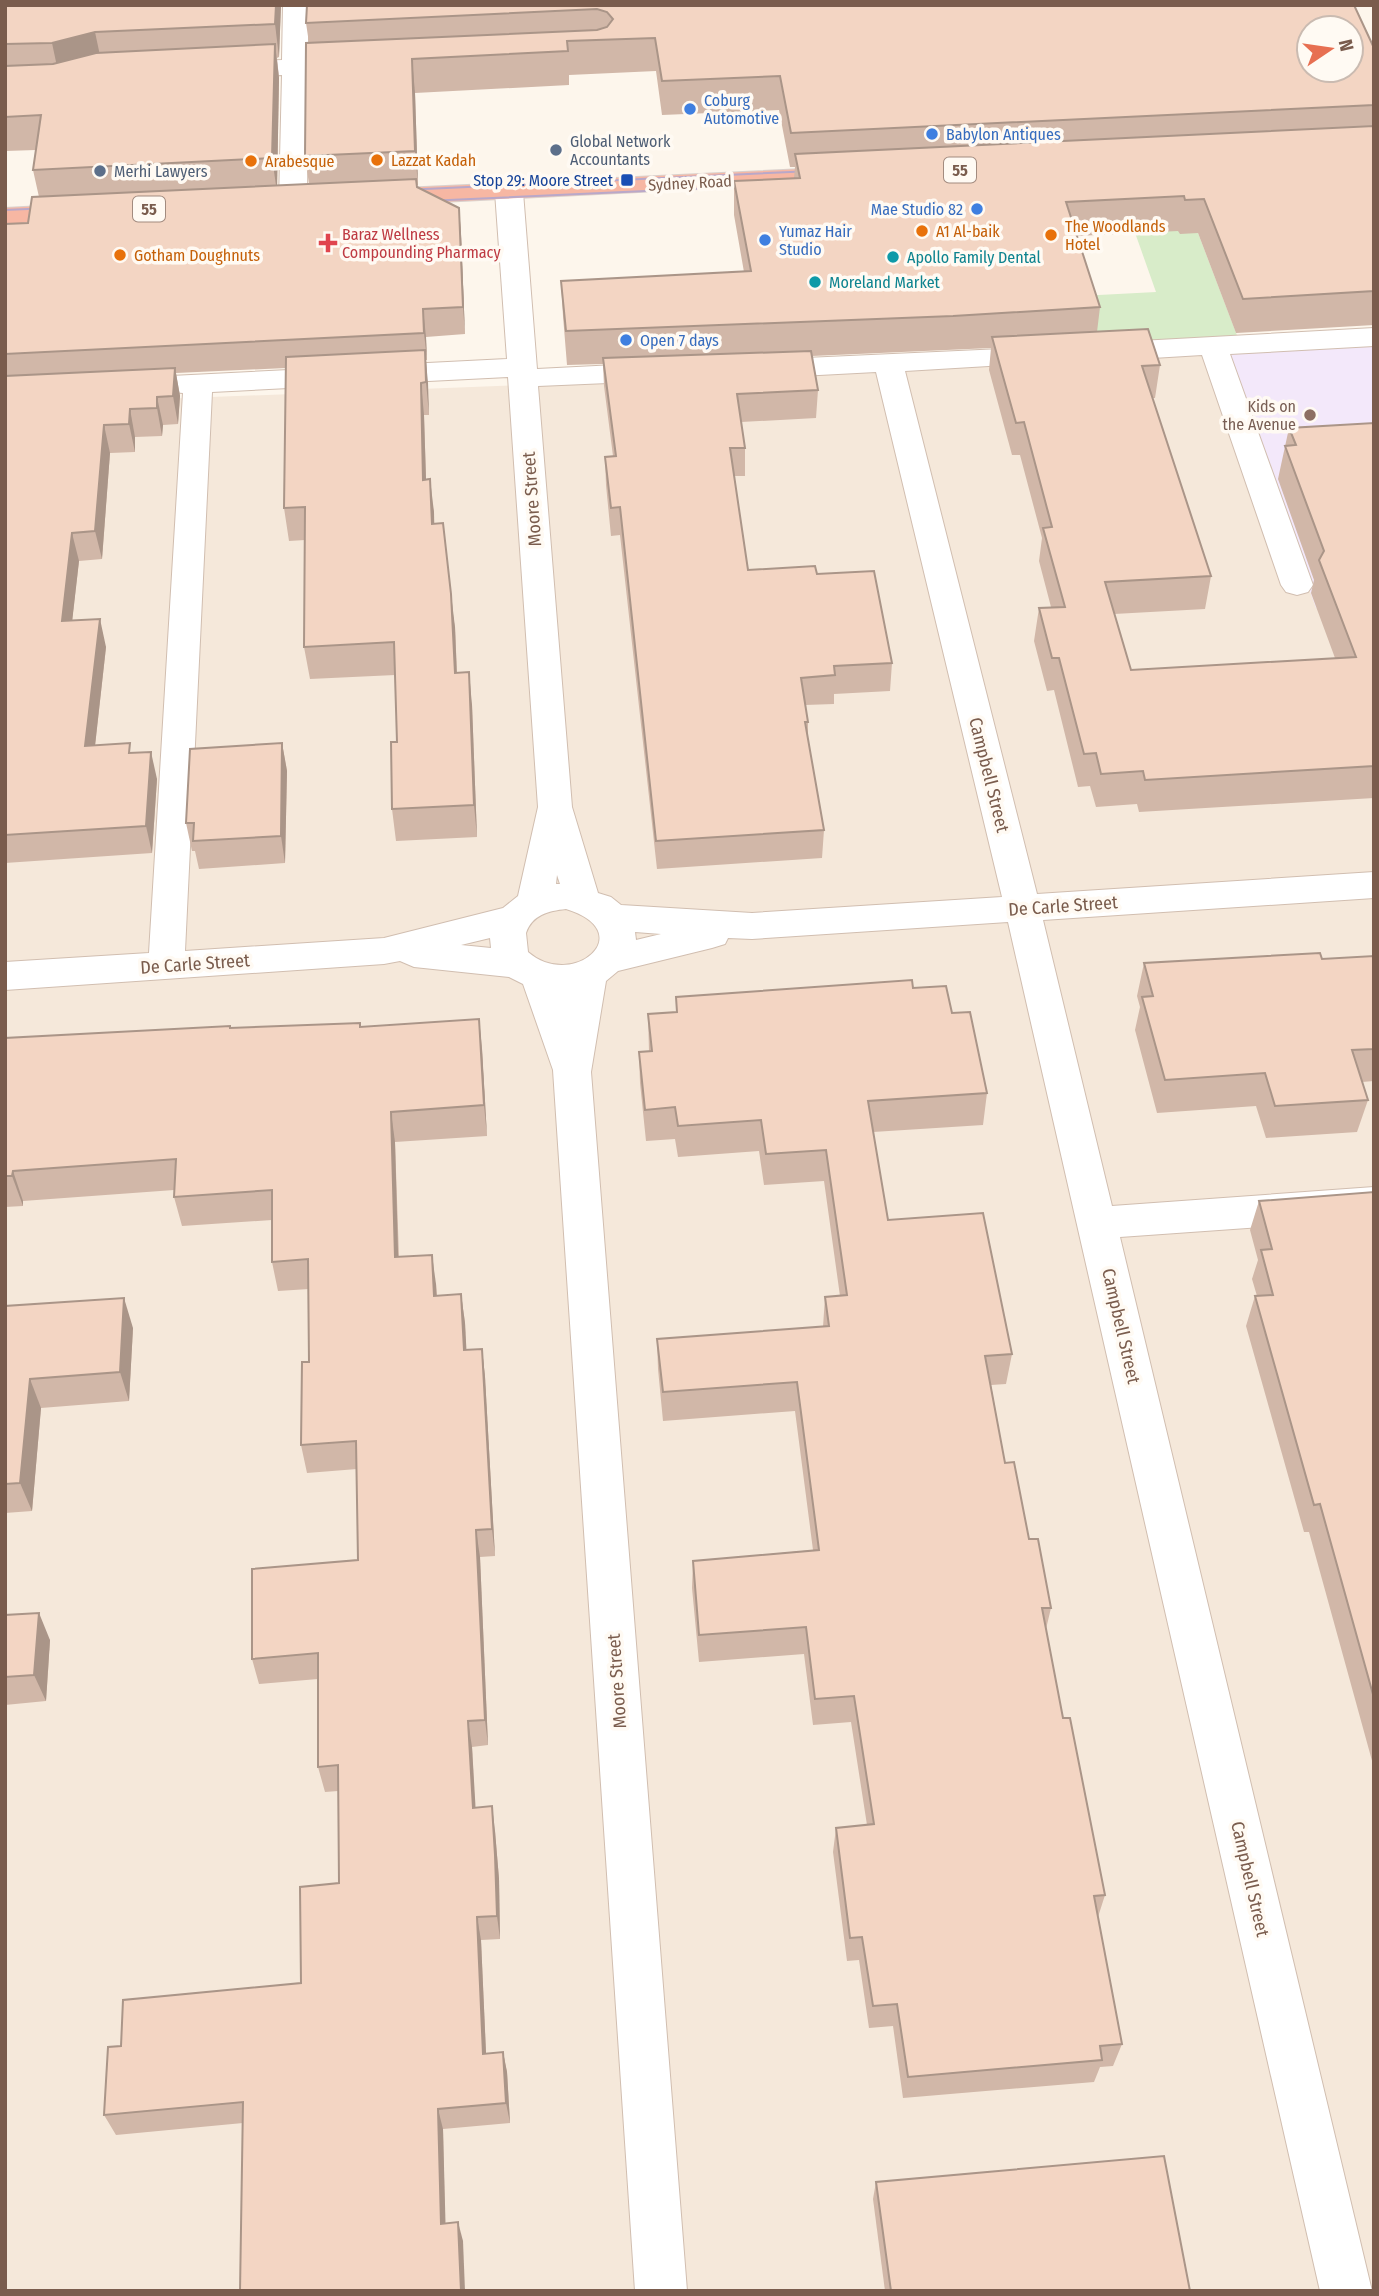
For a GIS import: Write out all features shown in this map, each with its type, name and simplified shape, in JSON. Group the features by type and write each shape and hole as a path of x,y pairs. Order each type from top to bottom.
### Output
{"highway":[{"name":"Sydney Road","path":"349,199 872,174"},
{"path":"265,203 321,200"},
{"path":"5,216 101,211"}],"street":[{"path":"293,201 296,5"},
{"path":"200,71 379,63"},
{"name":"Moore Street","path":"509,192 555,807 582,898"},
{"path":"729,370 889,364 1374,337"},
{"path":"1213,346 1297,585"},
{"name":"Campbell Street","path":"889,364 1097,1223 1346,2291"},
{"path":"143,386 523,372 679,371"},
{"path":"166,966 198,384"},
{"name":"Moore Street","path":"524,911 555,807"},
{"name":"De Carle Street","path":"613,918 751,926 1374,885"},
{"path":"566,896 595,902 613,918 619,932 618,946 600,967 555,979 528,970 510,954 507,942 507,930 524,911 566,896"},
{"name":"De Carle Street","path":"384,951 524,911"},
{"name":"De Carle Street","path":"600,967 751,926"},
{"name":"De Carle Street","path":"5,976 384,951 528,970"},
{"name":"Moore Street","path":"572,1072 600,967"},
{"name":"Moore Street","path":"528,970 572,1072 662,2291"},
{"path":"1097,1223 1374,1203"}],"shaded area":[{"path":"1374,343 1374,2291 5,2291 5,405 577,383"},
{"name":"Kids on the Avenue","path":"1374,343 1374,605 1316,608 1222,350"}],"green space":[{"path":"1122,196 1177,229 1198,233 1238,338 1037,349 1022,299 1156,292"}],"building":[{"path":"5,5 276,5 275,24 95,32 52,43 5,44"},
{"path":"307,5 1354,5 1358,14 1295,14 1295,84 1365,84 1365,29 1374,48 1374,105 791,133 780,76 662,81 655,38 567,41 568,51 412,59 415,151 305,156 306,43 597,30 607,27 613,19 607,12 597,9 306,23"},
{"path":"275,44 272,158 33,170 41,115 5,117 5,66 53,64 96,53"},
{"path":"1374,126 1374,291 1243,299 1204,199 1185,200 1184,196 1066,202 1100,307 953,316 566,331 561,281 751,271 734,181 800,178 795,154"},
{"path":"416,179 417,187 459,208 463,307 423,309 424,333 5,354 5,224 28,223 32,197"},
{"path":"1148,329 1160,365 1142,366 1211,576 1105,582 1131,670 1356,657 1319,560 1324,551 1285,446 1296,445 1289,428 1374,423 1374,766 1145,780 1143,771 1101,774 1096,753 1084,754 1059,658 1052,658 1039,608 1065,607 1043,528 1052,527 1024,422 1016,423 992,337"},
{"path":"425,350 426,382 421,383 423,480 430,479 432,524 443,523 451,594 455,673 469,672 474,805 392,809 391,742 397,742 394,642 304,647 305,507 284,508 286,357"},
{"path":"811,351 818,390 737,394 745,448 730,448 748,570 815,566 817,574 874,571 892,663 834,666 835,675 801,678 808,722 805,722 824,830 656,841 620,507 611,508 605,457 616,456 603,358"},
{"path":"175,368 173,396 157,397 157,408 130,409 129,424 104,425 95,531 72,533 62,621 100,619 85,746 130,743 129,753 151,752 146,826 5,835 5,376"},
{"path":"282,743 281,836 193,841 194,823 186,823 190,749"},
{"path":"1320,953 1322,959 1374,956 1374,1049 1352,1050 1368,1100 1275,1106 1265,1073 1165,1080 1142,997 1153,996 1144,963"},
{"path":"912,980 913,988 946,986 952,1013 970,1012 987,1093 868,1101 888,1220 983,1213 1012,1354 985,1356 1005,1463 1014,1462 1029,1539 1038,1539 1051,1608 1042,1608 1063,1718 1070,1718 1105,1895 1094,1896 1122,2044 1100,2046 1102,2060 908,2077 897,2004 873,2006 862,1937 850,1938 836,1828 874,1824 854,1696 815,1699 806,1627 699,1635 693,1561 819,1550 797,1382 663,1392 657,1339 829,1326 825,1297 847,1295 826,1150 766,1154 761,1120 678,1126 675,1107 645,1110 639,1052 652,1051 648,1014 677,1012 676,997"},
{"path":"479,1019 484,1105 391,1112 395,1257 432,1255 434,1296 461,1294 464,1350 482,1349 492,1529 476,1530 485,1720 468,1721 473,1808 492,1806 495,1855 497,1916 477,1917 483,2054 503,2052 506,2103 438,2109 441,2224 458,2222 461,2291 240,2291 243,2102 104,2115 108,2047 121,2046 123,2000 301,1983 300,1887 339,1883 338,1765 318,1767 318,1653 252,1659 252,1569 358,1560 356,1441 301,1445 302,1362 309,1362 308,1259 272,1262 272,1190 174,1197 176,1159 13,1171 12,1176 5,1176 5,1038 230,1026 360,1023 360,1027"},
{"path":"1374,1192 1374,1698 1320,1504 1314,1505 1255,1296 1273,1295 1261,1250 1272,1249 1259,1201"},
{"path":"124,1298 120,1372 30,1379 20,1483 5,1484 5,1306"},
{"path":"39,1613 34,1675 5,1677 5,1615"},
{"path":"1164,2156 1190,2291 891,2291 876,2182"}],"tram line":[{"path":"404,190 813,171"},
{"path":"426,201 755,186"},
{"path":"5,210 51,208"}],"place":[{"name":"Coburg Automotive","path":"690,109"},
{"name":"Babylon Antiques","path":"932,134"},
{"name":"Global Network Accountants","path":"556,150"},
{"name":"Lazzat Kadah","path":"377,160"},
{"name":"Arabesque","path":"251,161"},
{"name":"Merhi Lawyers","path":"100,171"},
{"name":"Stop 29: Moore Street","path":"627,180"},
{"name":"Mae Studio 82","path":"977,209"},
{"name":"A1 Al-baik","path":"922,231"},
{"name":"The Woodlands Hotel","path":"1051,235"},
{"name":"Yumaz Hair Studio","path":"765,240"},
{"name":"Baraz Wellness Compounding Pharmacy","path":"328,243"},
{"name":"Gotham Doughnuts","path":"120,255"},
{"name":"Apollo Family Dental","path":"893,257"},
{"name":"Moreland Market","path":"815,282"},
{"name":"Open 7 days","path":"626,340"},
{"name":"Kids on the Avenue","path":"1310,415"}]}
